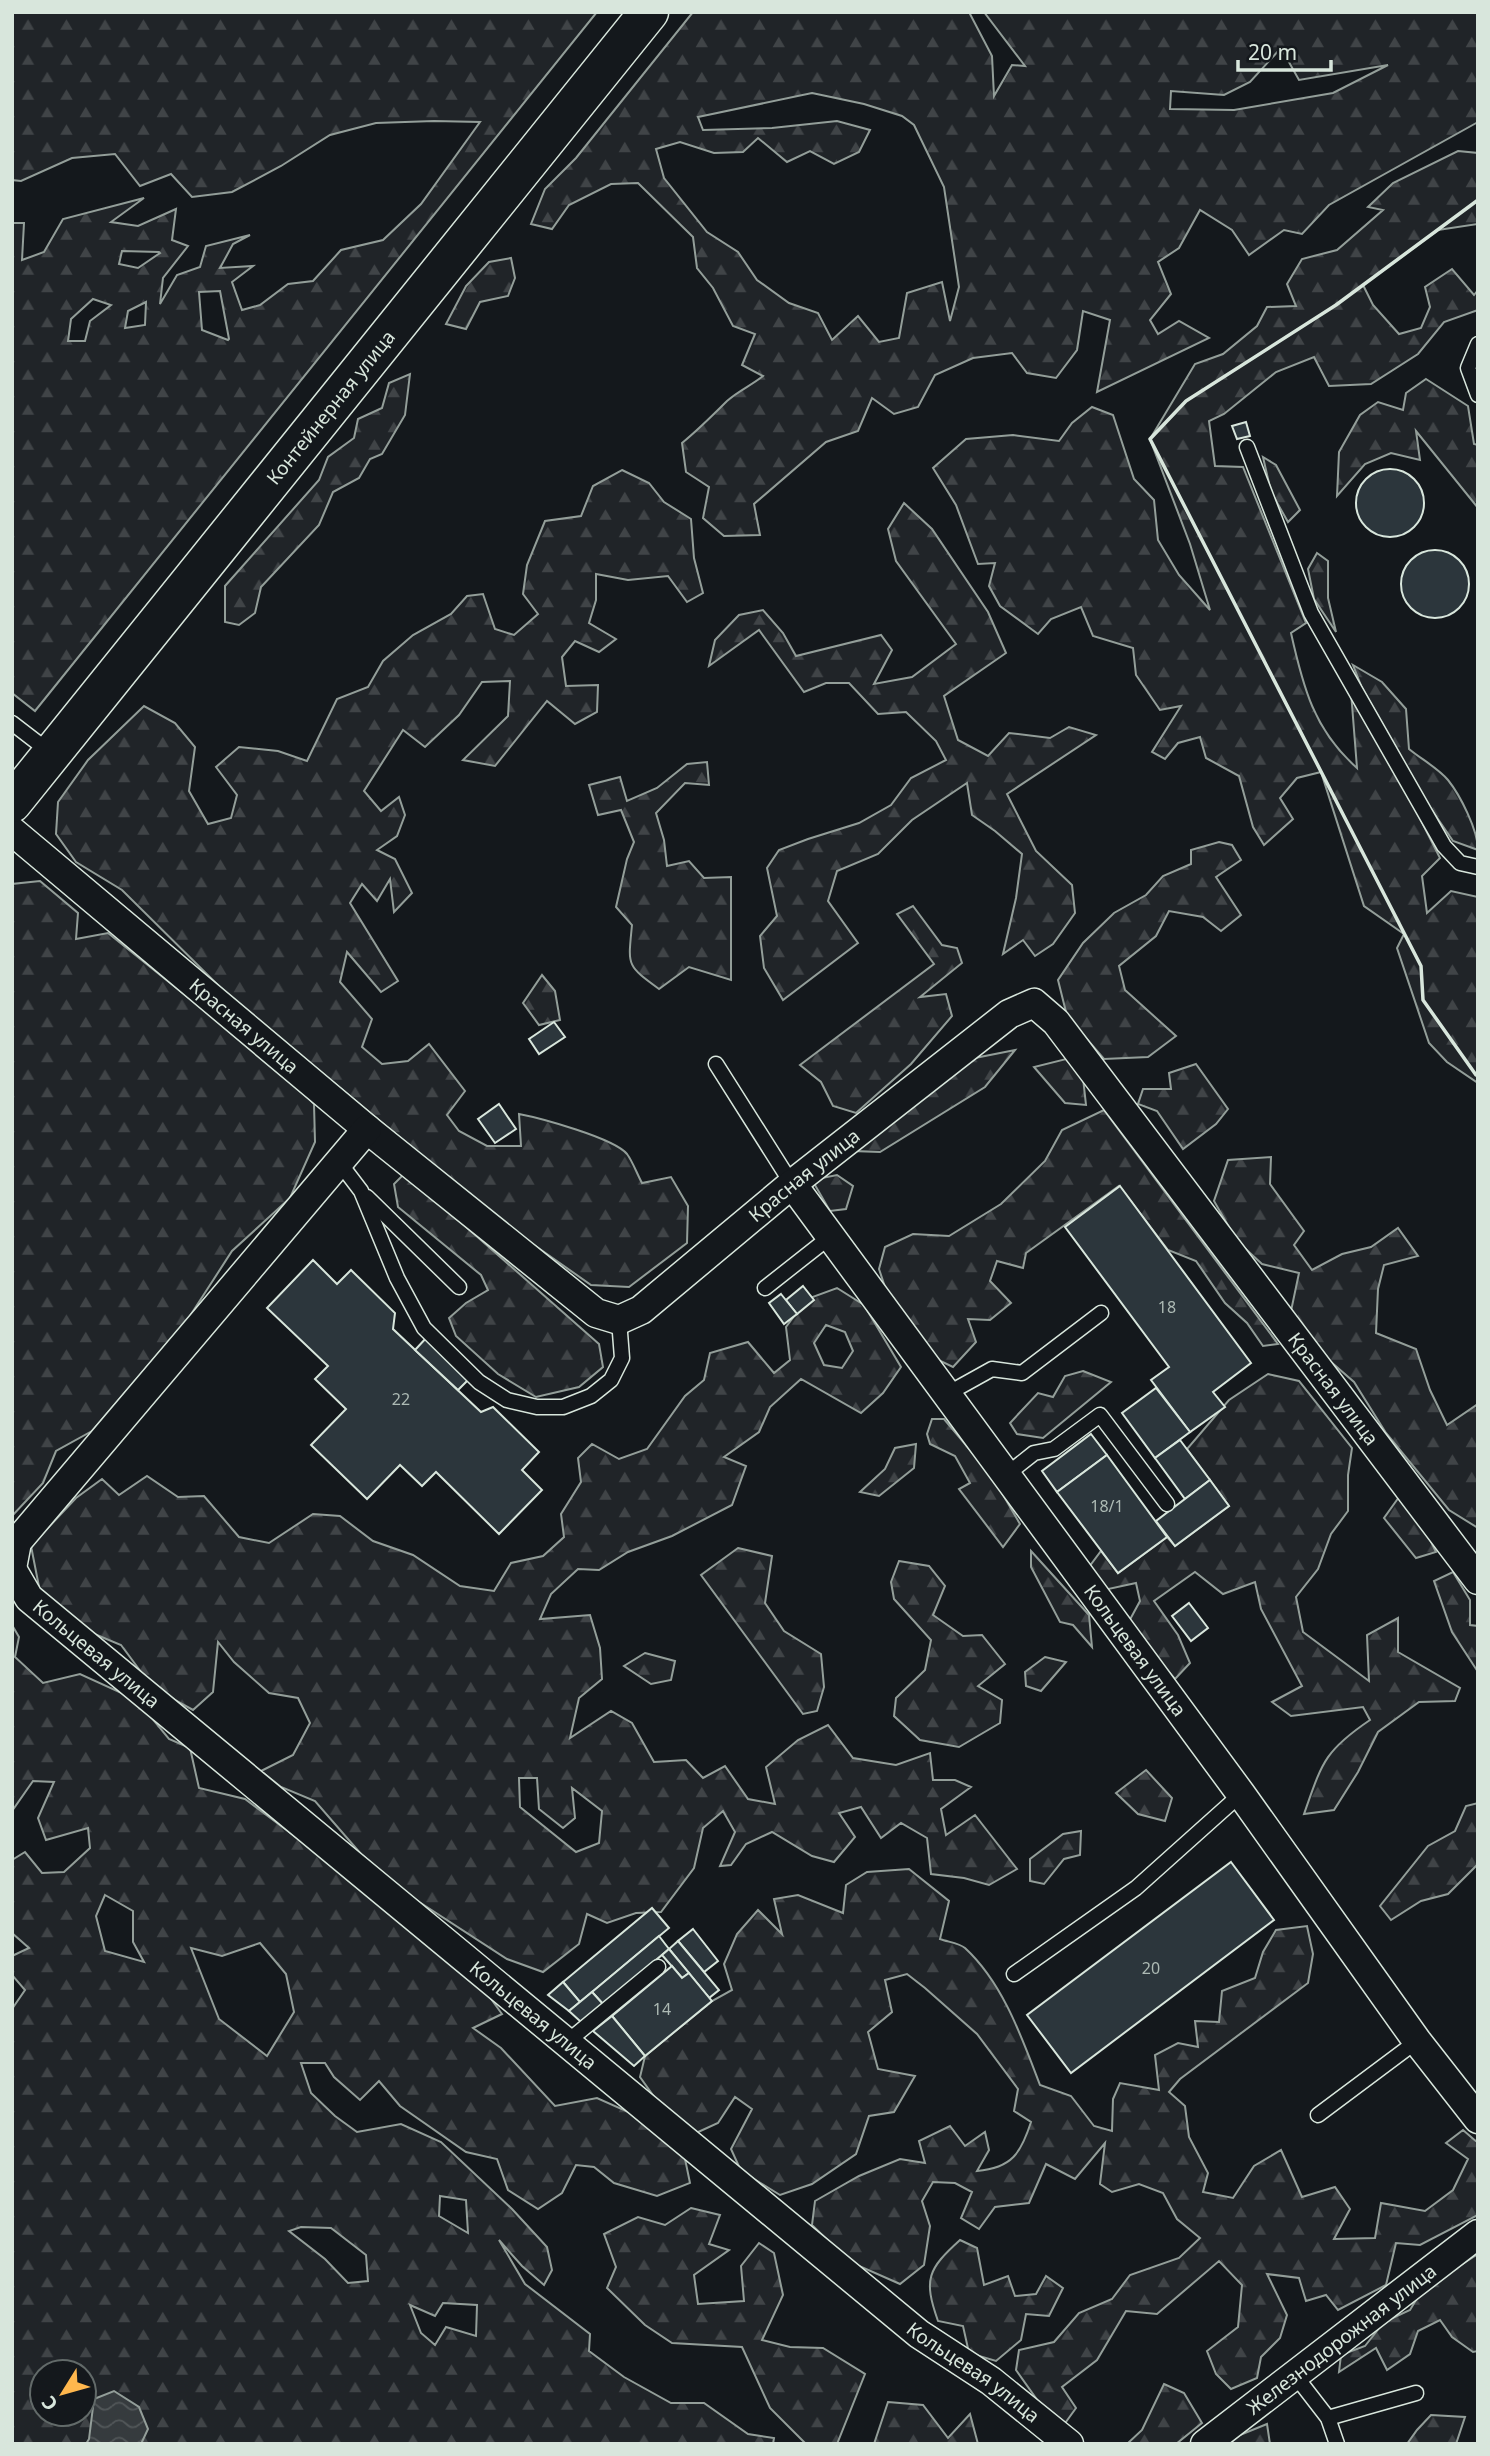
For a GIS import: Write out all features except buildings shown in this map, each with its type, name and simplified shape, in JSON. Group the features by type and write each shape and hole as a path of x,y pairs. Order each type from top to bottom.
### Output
{"street":[{"name":"Контейнерная улица","path":"12,803 649,12"},
{"name":"Красная улица","path":"12,831 367,1129 596,1313 619,1321 641,1310 792,1184 1009,1014 1034,1003 1056,1022 1478,1580"},
{"name":"Кольцевая улица","path":"367,1129 17,1542 12,1569 29,1598 919,2334 991,2381 1069,2444"},
{"name":"Кольцевая улица","path":"792,1184 1241,1794 1417,2040 1478,2119"},
{"name":"Железнодорожная улица","path":"1205,2444 1478,2234"}],"lane":[{"path":"1478,344 1468,368 1478,395"},
{"path":"1247,447 1311,613 1444,846 1460,863 1478,867"},
{"path":"12,723 52,754"},
{"path":"716,1064 792,1184"},
{"path":"340,1162 361,1191 459,1287"},
{"path":"361,1191 397,1279 424,1328 479,1382 507,1401 537,1407 563,1406 592,1396 611,1380 622,1358 619,1321"},
{"path":"765,1288 831,1236"},
{"path":"947,1394 992,1369 1022,1373 1101,1313"},
{"path":"1005,1476 1034,1453 1054,1449 1100,1415 1167,1504"},
{"path":"1014,1974 1136,1888 1241,1794"},
{"path":"567,2042 658,1967"},
{"path":"1318,2115 1417,2040"},
{"path":"1294,2374 1328,2418 1337,2444"},
{"path":"1328,2418 1416,2393"}],"green space":[{"path":"12,12 597,12 35,711 12,693 12,223 24,223 22,260 44,252 63,219 144,198 111,222 138,226 176,209 172,240 188,246 163,278 160,304 177,275 200,267 206,246 250,235 233,244 220,268 253,266 232,282 242,310 260,305 288,284 313,281 341,250 383,240 421,204 480,122 376,123 330,135 281,166 232,192 192,197 171,174 140,186 115,154 72,158 21,181 12,180","holes":["122,251 160,253 138,268 119,264","220,291 228,340 202,330 199,292","93,299 111,305 90,321 85,341 68,341 71,319","146,302 145,325 125,328 128,311"]},
{"path":"693,12 969,12 992,56 994,96 1012,65 1025,66 984,12 1478,12 1478,122 1329,205 1302,234 1284,230 1249,255 1232,230 1200,210 1179,248 1158,262 1171,294 1150,320 1158,334 1179,321 1209,338 1097,392 1110,320 1083,311 1077,350 1056,378 1027,373 1012,353 973,358 935,375 918,407 894,414 872,398 858,431 826,442 754,504 760,535 724,536 703,518 709,487 686,472 682,443 731,397 763,376 742,365 755,334 733,326 713,288 697,268 693,237 638,183 611,184 569,205 552,229 531,224 545,189 576,158","holes":["1281,48 1299,80 1388,65 1333,93 1234,110 1170,109 1171,91 1224,95 1250,82","812,93 864,104 902,116 914,125 944,187 959,287 950,321 942,282 907,293 899,338 879,342 858,316 832,340 818,313 789,303 757,280 738,252 707,232 664,178 656,149 680,142 714,153 743,152 758,138 787,162 810,151 834,164 859,152 870,130 837,121 772,128 703,130 698,117"]},
{"path":"1458,151 1478,153 1478,224 1438,230 1363,285 1373,305 1399,334 1421,328 1430,307 1425,287 1452,269 1474,295 1478,290 1478,310 1444,322 1418,354 1371,384 1329,386 1314,357 1276,372 1224,414 1209,421 1215,466 1243,467 1306,623 1291,633 1300,672 1320,723 1342,754 1357,768 1351,692 1399,777 1440,858 1422,876 1427,913 1451,891 1478,897 1478,1083 1447,1062 1429,1043 1397,948 1404,934 1364,906 1321,772 1297,778 1280,798 1293,819 1264,845 1253,827 1239,776 1206,758 1200,737 1178,743 1165,759 1152,752 1181,706 1160,710 1136,675 1133,648 1093,636 1081,607 1051,619 1038,634 1000,606 989,586 995,563 978,564 956,505 933,468 966,439 1013,435 1059,441 1072,423 1092,407 1113,415 1134,479 1154,500 1158,540 1179,575 1210,610 1190,544 1150,439 1195,364 1223,354 1257,326 1267,307 1296,306 1287,284 1302,259 1337,250 1383,210 1368,207 1393,183"},
{"path":"511,258 515,278 508,296 480,302 466,329 446,324 466,286 489,262"},
{"path":"410,374 405,415 382,454 370,459 359,478 333,492 319,525 261,587 255,613 239,625 225,622 225,586 319,480 328,457 354,438 358,419 382,408 389,383"},
{"path":"1426,379 1468,406 1474,444 1478,445 1478,508 1416,431 1420,460 1391,453 1365,464 1337,496 1339,452 1360,415 1378,402 1403,410 1406,393"},
{"path":"1263,457 1276,465 1300,510 1288,522 1271,492"},
{"path":"622,470 649,483 664,502 691,519 694,558 703,593 687,602 668,576 628,580 596,574 596,600 589,623 616,639 599,652 575,641 562,657 566,686 598,685 597,712 575,724 547,701 495,766 463,760 508,716 510,681 482,682 459,715 425,747 403,730 364,791 381,811 399,797 405,815 397,836 377,850 395,859 412,893 394,912 390,879 377,901 362,884 350,903 398,981 381,992 347,952 340,982 372,1019 362,1047 382,1064 408,1061 429,1044 465,1091 447,1115 459,1131 487,1146 521,1146 519,1114 576,1130 619,1148 629,1157 642,1183 671,1177 688,1206 687,1243 629,1287 591,1285 507,1226 229,996 122,890 76,862 56,834 58,802 88,760 144,706 175,723 195,747 189,791 208,824 231,818 237,795 216,767 239,747 278,751 307,761 337,699 368,687 383,661 413,635 451,614 467,596 483,594 495,629 514,635 538,614 523,594 527,565 545,521 581,516 593,486"},
{"path":"904,503 932,529 988,612 1006,653 944,696 958,740 988,756 1009,733 1050,738 1069,727 1096,735 1007,794 1036,851 1072,885 1075,913 1053,944 1035,956 1023,940 1003,954 1016,898 1022,854 972,815 967,783 912,820 878,854 837,871 828,901 858,943 783,1000 764,968 760,936 777,916 767,868 779,850 859,823 891,805 911,778 946,760 936,741 906,712 878,714 849,683 826,683 804,692 759,630 709,666 715,640 739,615 763,610 783,633 796,656 881,635 892,650 874,684 912,677 956,644 896,561 888,529"},
{"path":"1317,553 1328,561 1328,598 1336,632 1314,599 1308,569"},
{"path":"1353,665 1382,682 1406,709 1409,749 1453,786 1472,823 1478,850 1453,841 1427,803 1362,688"},
{"path":"707,762 709,785 685,783 656,813 664,840 667,866 689,861 704,878 731,877 731,980 689,967 659,989 635,969 630,957 632,925 616,907 627,859 634,842 621,810 598,815 589,785 620,777 627,801 657,788 687,764"},
{"path":"1219,842 1232,845 1241,860 1216,877 1241,915 1221,931 1203,917 1169,911 1156,936 1119,966 1125,990 1176,1036 1148,1057 1104,1059 1067,1016 1058,980 1083,943 1114,913 1146,895 1163,876 1191,864 1191,850"},
{"path":"40,881 78,913 76,939 108,933 190,999 275,1062 314,1104 315,1142 290,1198 232,1251 188,1319 92,1431 56,1451 43,1483 12,1516 12,884"},
{"path":"913,906 942,945 957,948 962,963 920,997 946,994 952,1016 911,1064 856,1113 833,1106 821,1082 800,1065 934,964 897,914"},
{"path":"542,975 555,991 560,1020 539,1025 523,1003"},
{"path":"1015,1050 985,1087 880,1152 854,1151 975,1058"},
{"path":"1066,1059 1083,1078 1086,1105 1065,1103 1034,1067"},
{"path":"1196,1064 1228,1109 1216,1124 1183,1149 1157,1111 1138,1104 1143,1089 1171,1089 1169,1073"},
{"path":"1104,1110 1278,1344 1263,1346 1247,1323 1225,1303 1196,1261 1168,1250 1119,1186 1026,1253 1023,1268 997,1261 990,1281 1011,1303 990,1320 968,1319 976,1342 953,1367 932,1357 888,1296 879,1269 885,1247 913,1234 949,1236 1001,1204 1045,1161 1062,1130"},
{"path":"1271,1157 1270,1184 1304,1231 1294,1245 1312,1270 1342,1254 1371,1247 1398,1228 1418,1256 1384,1265 1378,1289 1376,1333 1416,1349 1430,1390 1447,1425 1478,1404 1478,1528 1449,1510 1386,1433 1354,1382 1323,1355 1291,1311 1299,1273 1262,1264 1237,1241 1214,1201 1228,1160"},
{"path":"405,1173 599,1344 603,1367 579,1387 536,1397 498,1374 456,1336 449,1318 466,1303 488,1290 481,1275 398,1207 394,1184"},
{"path":"837,1175 853,1186 846,1209 830,1211 812,1180"},
{"path":"837,1288 864,1305 901,1367 883,1393 861,1413 801,1379 770,1407 759,1432 724,1457 746,1466 732,1505 672,1536 628,1552 599,1570 578,1569 551,1594 540,1619 590,1615 600,1648 602,1679 579,1698 570,1738 611,1711 632,1723 654,1762 686,1760 703,1778 725,1766 748,1799 775,1804 766,1767 798,1740 828,1725 853,1758 896,1765 930,1753 933,1780 955,1780 971,1787 941,1809 946,1835 975,1815 1017,1869 989,1885 964,1878 931,1874 927,1838 901,1823 881,1838 861,1807 839,1813 855,1837 834,1862 812,1856 772,1832 746,1844 731,1865 720,1866 735,1832 723,1811 703,1828 694,1868 661,1912 636,1913 607,1923 587,1914 579,1944 543,1972 507,1959 410,1896 361,1854 315,1801 281,1787 261,1771 293,1755 310,1723 298,1698 269,1693 234,1662 218,1642 213,1692 193,1710 153,1688 121,1645 85,1630 41,1597 31,1546 76,1498 102,1479 119,1495 147,1476 178,1497 204,1496 239,1537 269,1543 313,1514 340,1516 373,1541 413,1555 460,1586 494,1591 511,1563 543,1556 564,1537 561,1514 581,1482 578,1458 592,1444 619,1459 647,1449 685,1396 704,1380 710,1353 748,1342 774,1373 790,1360 786,1327 807,1299","holes":["826,1325 845,1332 853,1351 842,1368 824,1365 814,1343","519,1778 537,1778 539,1809 563,1828 575,1818 572,1788 602,1811 599,1843 576,1852 520,1807"]},
{"path":"1083,1371 1111,1382 1043,1438 1017,1434 1010,1423 1038,1393 1053,1397 1065,1376"},
{"path":"1268,1374 1299,1381 1352,1448 1348,1475 1348,1511 1331,1534 1318,1569 1296,1597 1303,1632 1369,1681 1367,1635 1398,1618 1398,1652 1460,1688 1455,1701 1419,1702 1378,1732 1358,1772 1334,1810 1304,1814 1326,1760 1343,1741 1370,1720 1363,1707 1291,1716 1272,1702 1302,1686 1261,1609 1255,1582 1223,1594 1195,1572 1154,1601 1178,1635 1190,1663 1175,1679 1127,1625 1140,1601 1136,1583 1104,1590 1089,1567 1101,1551 1118,1573 1167,1537 1175,1546 1229,1506 1187,1449 1229,1400"},
{"path":"932,1419 944,1419 992,1476 1020,1524 1003,1547 959,1489 970,1483 955,1456 930,1444 927,1434"},
{"path":"916,1444 914,1468 879,1496 860,1492 885,1469 895,1448"},
{"path":"1399,1497 1423,1525 1436,1552 1416,1558 1384,1518"},
{"path":"738,1548 772,1556 765,1603 784,1631 821,1654 824,1687 817,1711 803,1714 701,1575"},
{"path":"1031,1551 1089,1615 1092,1647 1073,1625 1060,1622 1031,1567"},
{"path":"899,1561 929,1566 945,1586 933,1615 963,1636 982,1635 1005,1664 978,1686 1002,1700 1000,1723 959,1747 920,1740 894,1716 896,1698 925,1670 931,1640 894,1599 891,1582"},
{"path":"1453,1572 1470,1600 1470,1625 1478,1626 1478,1672 1452,1632 1434,1581"},
{"path":"12,1625 19,1637 15,1657 43,1683 80,1674 137,1700 169,1739 190,1748 199,1788 245,1799 375,1896 478,1981 502,2014 473,2028 501,2048 555,2106 597,2098 642,2118 684,2154 690,2183 657,2196 614,2183 594,2167 576,2165 562,2193 538,2209 508,2190 497,2159 466,2152 400,2106 379,2081 360,2100 334,2077 325,2063 301,2063 311,2093 357,2132 401,2124 441,2142 512,2209 547,2247 552,2270 544,2285 522,2266 499,2240 525,2284 590,2334 589,2351 624,2377 671,2403 704,2403 748,2434 774,2438 773,2444 12,2444 12,2009 25,1990 12,1975 12,1956 29,1948 12,1933 12,1860 25,1852 42,1873 64,1872 90,1848 88,1828 46,1840 38,1818 54,1782 33,1781 12,1811","holes":["105,1895 133,1911 133,1942 144,1962 105,1951 96,1916","260,1943 286,1974 294,2012 267,2056 219,2019 191,1948 222,1956","440,2196 466,2200 468,2233 439,2216","301,2227 331,2228 366,2255 368,2281 348,2283 325,2259 289,2231","443,2303 477,2305 476,2336 446,2327 435,2345 421,2333 410,2305 435,2316"]},
{"path":"645,1653 675,1661 671,1680 651,1684 624,1666"},
{"path":"1045,1657 1066,1662 1041,1691 1026,1686 1025,1672"},
{"path":"1146,1770 1172,1798 1165,1821 1138,1814 1116,1793"},
{"path":"1478,1803 1478,1864 1448,1894 1421,1901 1391,1920 1380,1906 1428,1846 1455,1831 1466,1806"},
{"path":"1081,1831 1080,1855 1064,1859 1044,1884 1030,1881 1030,1859 1063,1834"},
{"path":"909,1869 949,1901 940,1939 965,1948 1001,1994 1040,2085 1071,2096 1094,2126 1112,2131 1113,2099 1120,2083 1159,2090 1155,2055 1178,2043 1198,2047 1195,2021 1219,2022 1222,1991 1255,1978 1263,1952 1276,1930 1307,1926 1313,1954 1308,1983 1180,2079 1169,2092 1185,2106 1189,2137 1208,2173 1203,2192 1233,2198 1254,2166 1281,2150 1302,2197 1335,2187 1350,2209 1334,2239 1375,2238 1381,2203 1425,2211 1453,2190 1468,2159 1446,2143 1463,2130 1478,2143 1478,2215 1420,2245 1396,2243 1386,2285 1338,2310 1326,2295 1306,2301 1299,2278 1267,2274 1287,2315 1280,2338 1261,2357 1257,2378 1231,2389 1216,2374 1207,2351 1238,2327 1242,2285 1219,2261 1157,2314 1126,2311 1097,2360 1062,2387 1076,2408 1063,2426 1038,2401 1016,2370 1019,2350 1054,2342 1079,2313 1112,2299 1130,2275 1179,2258 1200,2238 1177,2219 1163,2193 1139,2184 1112,2192 1100,2184 1105,2143 1075,2179 1046,2164 1029,2203 995,2207 979,2229 961,2218 972,2192 955,2183 933,2182 922,2201 930,2226 924,2265 900,2284 850,2262 812,2225 815,2201 859,2176 900,2159 925,2163 919,2141 950,2126 965,2146 985,2132 989,2150 977,2171 999,2166 1019,2150 1031,2122 1014,2111 1018,2089 977,2034 925,1988 907,1974 885,1980 892,2012 868,2032 878,2069 915,2076 894,2112 869,2116 856,2154 812,2184 780,2195 741,2171 731,2149 752,2109 735,2097 718,2123 696,2133 660,2105 640,2077 645,2056 712,2001 732,1990 724,1964 737,1934 758,1910 782,1934 774,1899 798,1895 843,1913 846,1885 867,1872"},
{"path":"691,2208 720,2215 709,2244 729,2250 694,2275 698,2304 744,2301 741,2266 759,2243 774,2253 783,2295 762,2340 790,2347 823,2348 865,2374 837,2444 806,2444 770,2408 742,2347 672,2343 645,2325 607,2288 616,2267 604,2234 638,2217 665,2225"},
{"path":"960,2240 977,2248 984,2285 1008,2276 1015,2296 1036,2294 1046,2276 1063,2288 1049,2316 1026,2314 1021,2340 996,2361 969,2353 963,2326 938,2321 933,2307 931,2276 941,2259"},
{"path":"1478,2254 1478,2351 1473,2352 1452,2337 1440,2320 1418,2331 1410,2354 1387,2370 1376,2348 1339,2372 1341,2355 1365,2346 1384,2322 1410,2310 1422,2290"},
{"path":"1164,2384 1184,2393 1202,2423 1176,2444 1127,2444 1142,2430"},
{"path":"888,2402 923,2405 948,2438 970,2414 978,2444 874,2444"},
{"path":"1431,2415 1465,2417 1456,2444 1407,2444"},
{"path":"1267,2424 1270,2444 1230,2444 1235,2437"}],"water":[{"path":"114,2391 139,2407 148,2429 141,2444 86,2444 90,2428 98,2428 98,2397"}],"wall":[{"path":"1478,200 1336,305 1186,401 1150,439 1421,966 1423,1000 1476,1075 1478,1074"}]}
